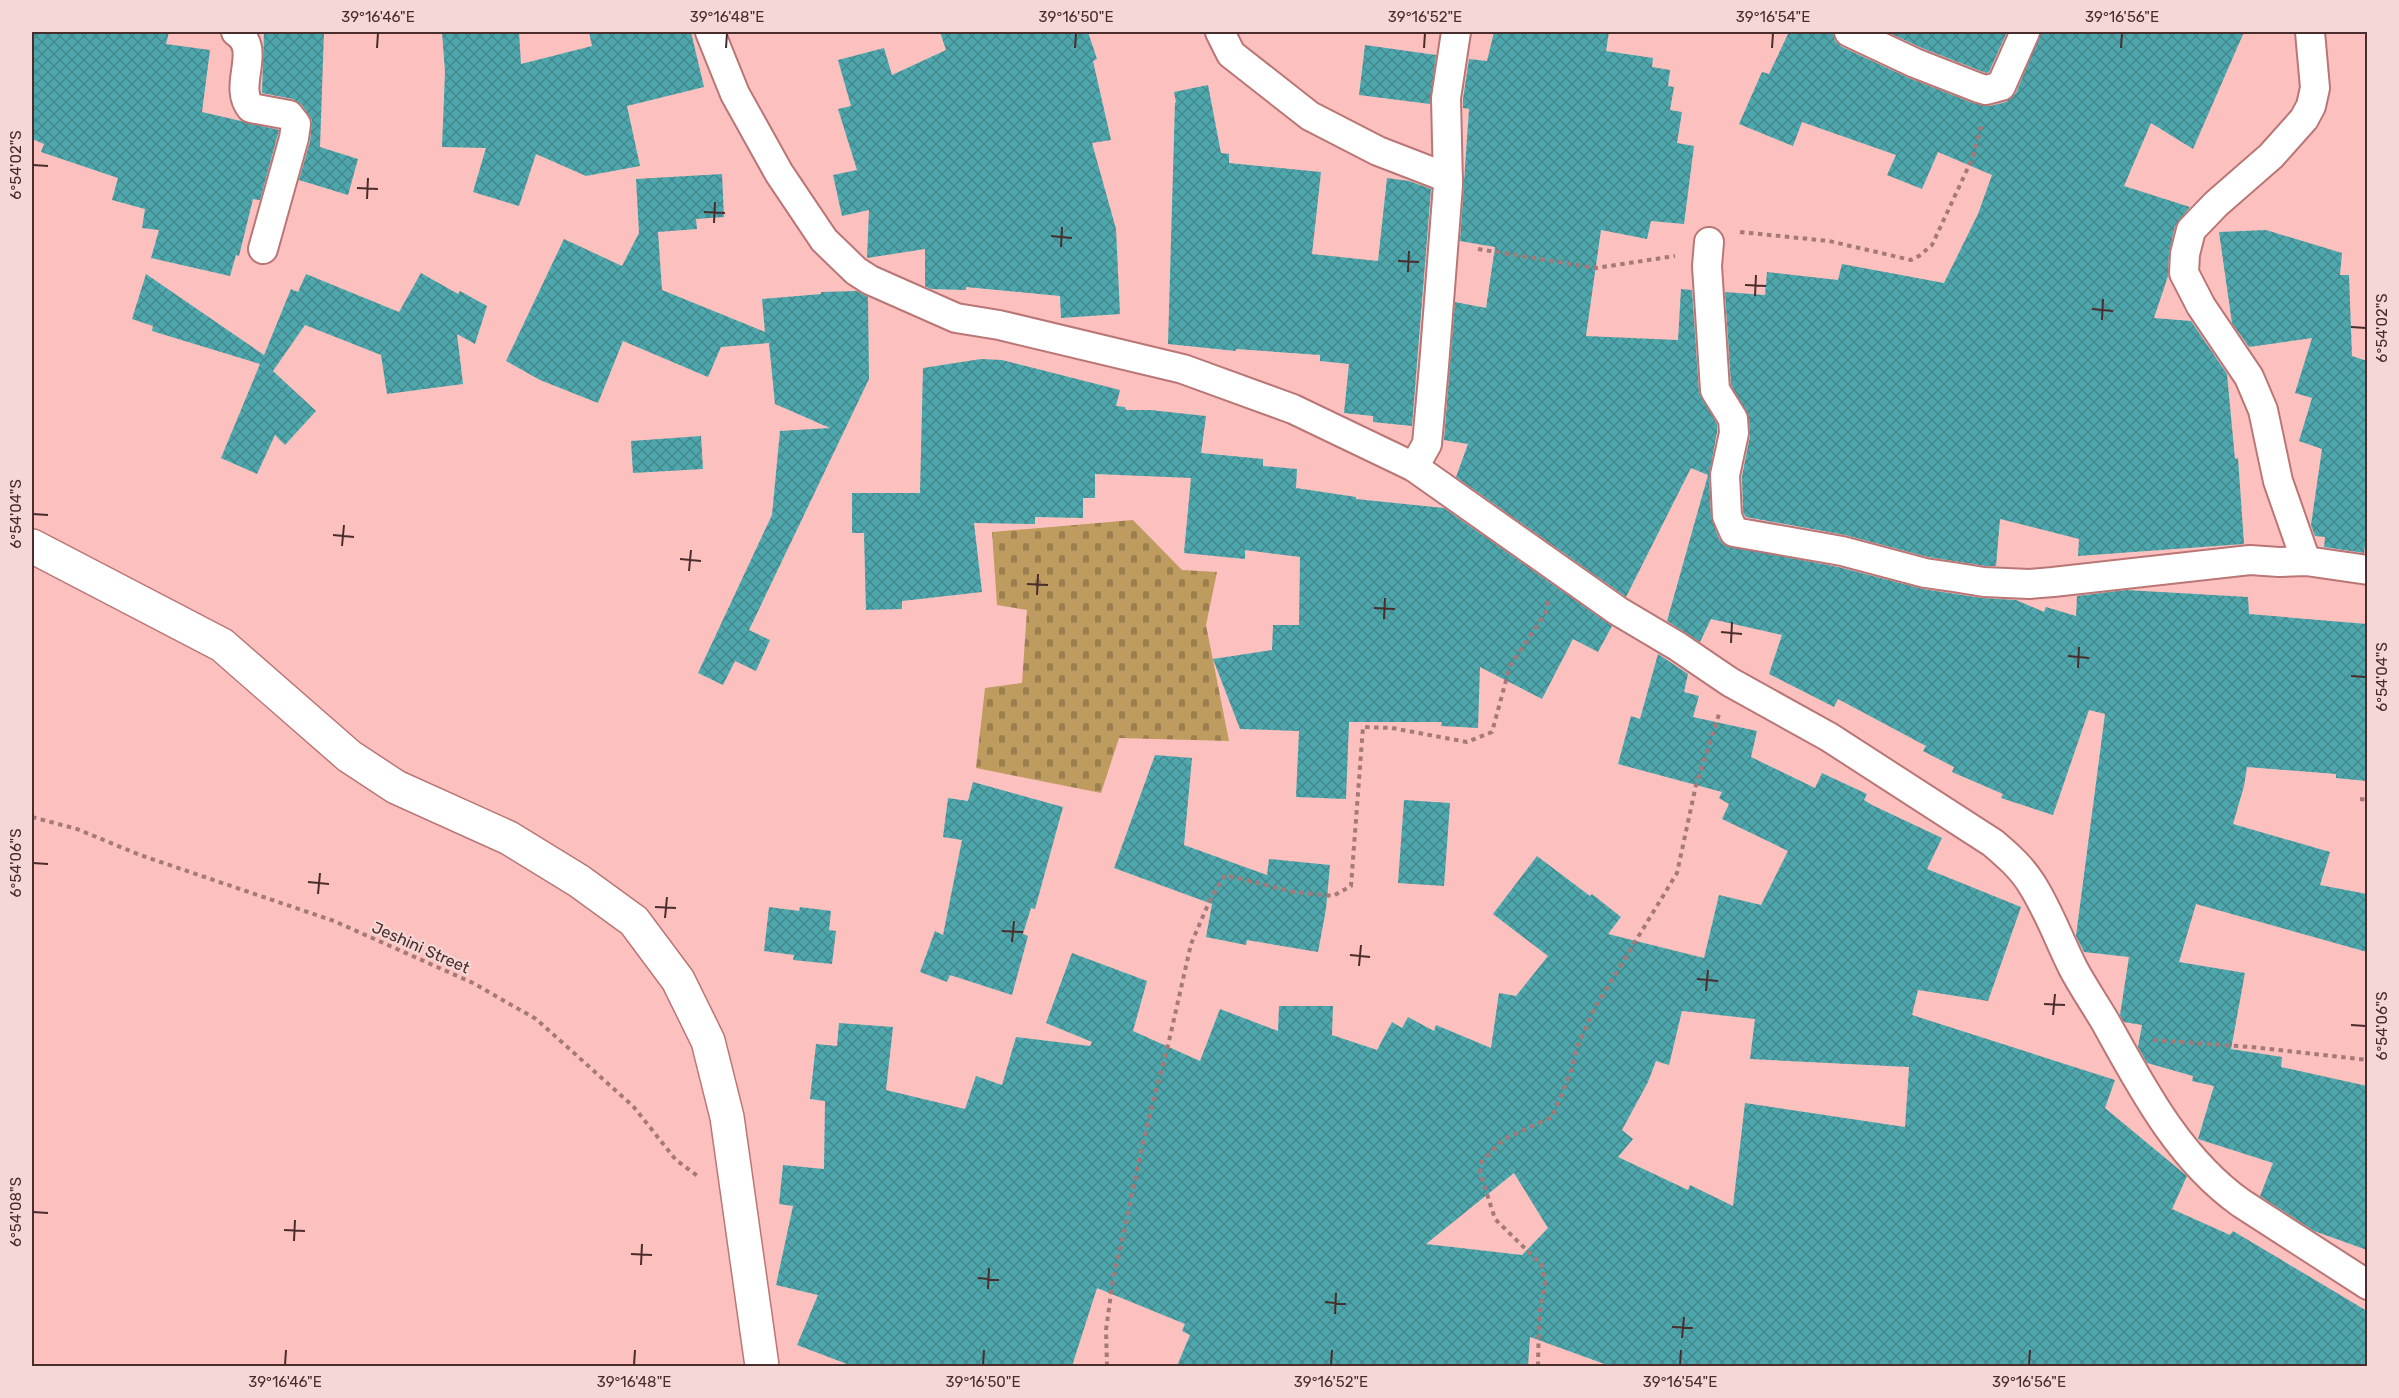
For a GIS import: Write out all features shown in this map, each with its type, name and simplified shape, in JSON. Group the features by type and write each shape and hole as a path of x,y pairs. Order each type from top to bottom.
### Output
{"street":[{"path":"236,32 243,36 249,52 244,92 247,103 251,108 289,115 296,124 263,249"},
{"path":"710,32 735,94 779,173 824,240 856,271 870,280 956,318 999,325 1183,369 1293,409 1414,467 1618,611 1677,646 1730,682 1828,737 1993,843 2013,860 2031,882 2088,996 2150,1101 2202,1170 2221,1189 2241,1203 2367,1285"},
{"path":"1220,32 1231,54 1310,116 1378,151 1448,178"},
{"path":"1414,467 1426,444 1448,178 1446,98 1456,32"},
{"path":"1849,32 1915,63 1986,90 2001,86 2025,32"},
{"path":"2306,561 2278,481 2263,410 2248,377 2201,306 2184,273 2185,254 2191,230 2216,204 2271,156 2304,119 2312,106 2315,88 2310,32"},
{"path":"1709,242 1707,266 1715,390 1733,419 1725,475 1727,516 1734,532 1842,551 1925,573 1984,582 2029,584 2250,560 2306,561 2367,570"},
{"path":"32,546 222,645 349,756 396,787 509,838 579,881 634,921 678,980 708,1041 727,1117 762,1366"}],"path":[{"path":"1444,245 1596,268 1672,257 1709,242 1722,234 1747,231 1829,241 1911,260 1932,245 1973,157 1986,110 1995,88"},
{"path":"1107,1366 1106,1330 1113,1279 1143,1141 1191,944 1210,900 1225,875 1294,892 1333,896 1351,886 1363,727 1392,728 1467,742 1492,732 1510,666 1546,612 1557,568"},
{"path":"1538,1366 1539,1318 1545,1281 1542,1265 1495,1219 1480,1172 1482,1161 1504,1139 1552,1117 1593,1011 1677,873 1696,785 1730,682"},
{"path":"2360,799 2367,800"},
{"name":"Jeshini Street","path":"32,817 77,829 140,855 334,921 474,983 536,1019 633,1106 676,1160 738,1205"},
{"path":"2104,1021 2141,1040 2251,1047 2367,1060"}],"green space":[{"path":"1133,520 1182,570 1217,572 1206,625 1229,741 1119,738 1101,793 976,768 985,688 1022,683 1027,610 997,605 992,532"}],"building":[{"path":"32,32 169,32 166,44 210,50 202,112 279,130 260,200 253,199 239,256 236,255 230,276 151,258 159,230 142,228 145,209 112,200 118,178 41,152 44,144 32,139"},
{"path":"264,32 324,32 320,147 358,159 348,195 299,180 310,142 312,120 302,105 293,99 262,93"},
{"path":"442,32 519,32 521,64 592,46 589,32 691,32 704,87 627,106 640,166 586,176 536,154 519,206 473,192 486,148 442,147 445,72"},
{"path":"940,32 1088,32 1097,59 1093,61 1111,140 1092,143 1116,229 1120,314 1061,318 1060,296 966,287 966,290 931,289 925,286 925,249 867,258 869,210 842,216 833,175 857,170 838,109 851,106 838,60 884,48 892,75 946,50"},
{"path":"1494,32 1609,32 1606,51 1653,58 1652,67 1670,70 1668,86 1674,87 1670,110 1682,112 1677,143 1694,146 1684,224 1651,221 1647,239 1601,230 1586,336 1678,340 1681,289 1692,290 1699,392 1717,424 1709,476 1711,517 1719,539 1724,545 1838,567 1923,589 1982,598 2016,600 2044,612 2046,607 2076,616 2077,596 2126,590 2248,597 2249,614 2367,624 2367,781 2336,778 2336,774 2247,767 2233,824 2330,852 2320,885 2367,894 2367,952 2196,904 2179,962 2245,973 2231,1049 2282,1057 2281,1067 2367,1086 2367,1250 2314,1231 2260,1196 2273,1163 2198,1139 2214,1086 2192,1081 2193,1076 2147,1063 2138,1047 2142,1025 2124,1022 2120,1015 2129,957 2084,952 2076,936 2105,714 2089,710 2053,815 2001,798 2003,794 1952,772 1954,767 1923,751 1926,746 1838,699 1834,707 1769,674 1782,635 1711,619 1700,642 1667,621 1708,475 1691,468 1626,597 1456,477 1468,444 1444,440 1455,302 1486,308 1495,247 1460,241 1469,109 1463,108 1463,99 1469,59 1487,61"},
{"path":"1789,32 1833,32 1835,41 1842,47 1909,78 1973,103 1990,106 2006,102 2016,93 2041,32 2244,32 2193,149 2151,123 2124,186 2190,207 2175,226 2169,253 2168,276 2154,318 2191,321 2227,374 2235,459 2238,458 2244,544 2078,556 2079,539 2000,519 1996,566 1986,566 1928,557 1845,535 1746,517 1743,512 1742,476 1750,436 1749,418 1731,385 1725,292 1765,295 1767,272 1838,280 1842,264 1944,283 1978,214 1992,175 1938,152 1922,189 1887,175 1896,155 1802,122 1793,146 1739,124 1762,72 1769,74"},
{"path":"1887,32 2007,32 1989,72 1986,73"},
{"path":"1365,45 1436,55 1430,104 1359,95"},
{"path":"1208,85 1221,153 1229,154 1229,163 1321,172 1312,254 1378,261 1387,178 1409,181 1431,189 1412,426 1373,422 1373,416 1344,413 1349,364 1320,361 1320,355 1236,349 1236,351 1168,344 1176,102 1174,92"},
{"path":"722,174 724,217 696,219 697,229 658,232 662,290 765,332 762,299 821,294 821,292 857,291 868,297 869,379 749,630 770,640 756,671 735,661 723,685 698,673 772,515 780,431 830,428 775,404 769,343 721,347 708,377 623,341 598,403 540,380 506,361 564,239 622,266 639,233 636,179"},
{"path":"2266,230 2342,253 2340,275 2349,275 2352,356 2367,361 2367,532 2364,553 2324,547 2325,537 2315,536 2311,525 2322,449 2299,441 2312,398 2295,393 2312,338 2249,347 2232,323 2219,232"},
{"path":"421,273 458,294 460,291 487,306 475,344 457,334 463,384 387,394 381,355 305,325 273,371 316,411 285,445 275,435 257,474 221,458 260,364 152,331 153,326 132,319 146,274 264,355 291,289 298,292 306,274 399,312"},
{"path":"981,359 1002,360 1120,390 1116,406 1125,407 1126,410 1206,416 1201,453 1263,459 1263,466 1297,469 1296,488 1356,497 1356,499 1444,508 1612,626 1598,652 1573,639 1542,699 1480,667 1478,728 1441,726 1442,722 1349,722 1346,799 1296,797 1299,731 1240,729 1213,659 1272,650 1273,625 1299,625 1300,557 1245,550 1245,559 1184,553 1191,478 1095,474 1095,498 1083,498 1083,518 1035,517 1035,524 974,523 982,592 902,601 902,609 866,610 864,533 852,533 852,493 920,493 923,368"},
{"path":"701,436 703,469 633,473 631,441"},
{"path":"1658,654 1688,674 1684,692 1699,696 1693,717 1757,731 1751,757 1815,788 1822,773 1867,794 1864,800 1872,805 1942,838 1927,869 2021,907 1988,1001 1918,990 1912,1015 2115,1080 2105,1108 2187,1176 2172,1209 2230,1235 2233,1231 2367,1311 2367,1366 1610,1366 1530,1337 1528,1366 1177,1366 1190,1335 1182,1331 1185,1324 1097,1288 1072,1366 852,1366 797,1345 818,1295 776,1285 793,1206 779,1204 783,1165 824,1169 825,1101 810,1099 816,1044 837,1046 839,1023 893,1027 886,1090 965,1109 976,1076 1002,1085 1016,1037 1090,1046 1092,1042 1046,1023 1072,953 1147,981 1133,1031 1200,1061 1220,1009 1278,1031 1279,1006 1333,1006 1332,1035 1377,1050 1392,1022 1402,1028 1408,1017 1434,1031 1436,1025 1491,1048 1499,993 1516,996 1548,956 1493,914 1537,856 1621,917 1608,934 1704,958 1719,895 1761,905 1788,851 1722,819 1729,804 1719,798 1722,792 1618,764 1631,716 1640,719","holes":["1682,1011 1755,1019 1750,1059 1909,1067 1905,1127 1745,1103 1733,1206 1690,1185 1688,1190 1618,1157 1633,1139 1622,1130 1648,1082 1656,1061 1669,1065","1514,1173 1548,1228 1522,1255 1426,1244"]},
{"path":"1155,755 1192,758 1184,845 1267,875 1269,859 1330,865 1326,909 1318,952 1247,940 1246,945 1206,937 1212,904 1114,868"},
{"path":"973,782 1063,807 1035,909 1031,908 1023,934 1028,936 1012,995 950,975 947,982 920,972 935,931 943,935 962,840 943,837 948,798 968,801"},
{"path":"1404,800 1450,803 1444,886 1398,883"},
{"path":"769,907 799,911 800,907 831,911 829,930 836,931 832,964 793,960 794,955 764,951"}]}
